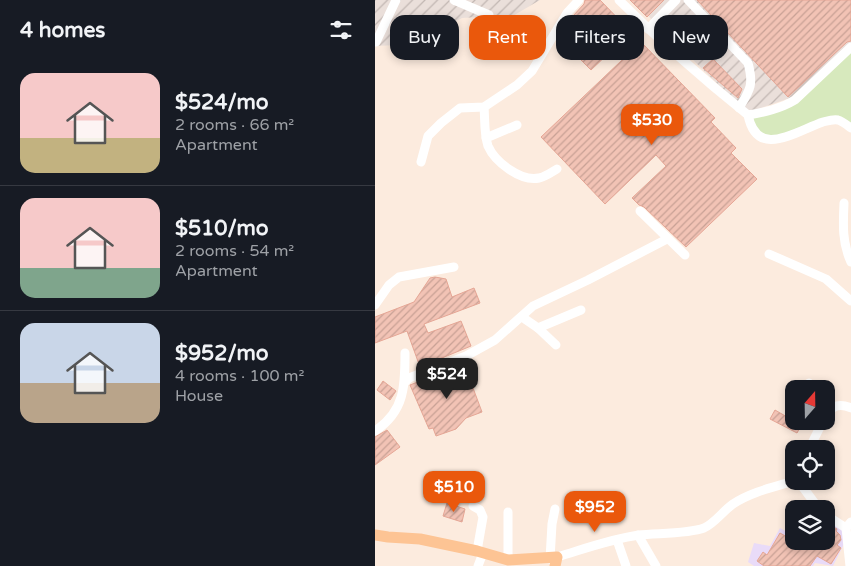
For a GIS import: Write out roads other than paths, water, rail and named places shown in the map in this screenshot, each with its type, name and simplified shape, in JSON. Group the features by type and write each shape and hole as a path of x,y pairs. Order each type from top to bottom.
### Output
{"main road":[{"path":"375,535 419,539 508,560 554,561"}],"street":[{"path":"376,42 395,0"},
{"path":"454,0 489,15"},
{"path":"421,162 428,136 441,123 460,108 484,107 517,85 532,71 567,13 579,0"},
{"path":"619,0 724,98 748,115 750,124 759,137 771,141 785,138 829,120 837,120 851,128"},
{"path":"648,29 676,0"},
{"path":"688,0 748,63 751,75 750,91 739,108"},
{"path":"748,115 768,112 795,100 851,47"},
{"path":"484,107 486,138 496,160 510,171 527,177 539,178 557,169"},
{"path":"486,138 517,125"},
{"path":"843,203 843,237 851,262"},
{"path":"639,211 685,255"},
{"path":"405,382 409,378 467,356 495,340 533,306 667,239"},
{"path":"769,254 826,279 851,301"},
{"path":"375,305 389,285 399,277 454,267"},
{"path":"538,328 581,310"},
{"path":"522,317 538,328 556,345"},
{"path":"375,431 385,425 399,406 405,382 405,353"},
{"path":"835,406 839,405 851,408"},
{"path":"555,509 552,524 554,561 617,540 639,535 704,528 733,504 770,488 785,484"},
{"path":"473,506 480,510 483,517 478,566"},
{"path":"508,512 508,560"},
{"path":"835,519 849,525 850,566"},
{"path":"639,535 656,566"},
{"path":"617,540 626,566"}]}
